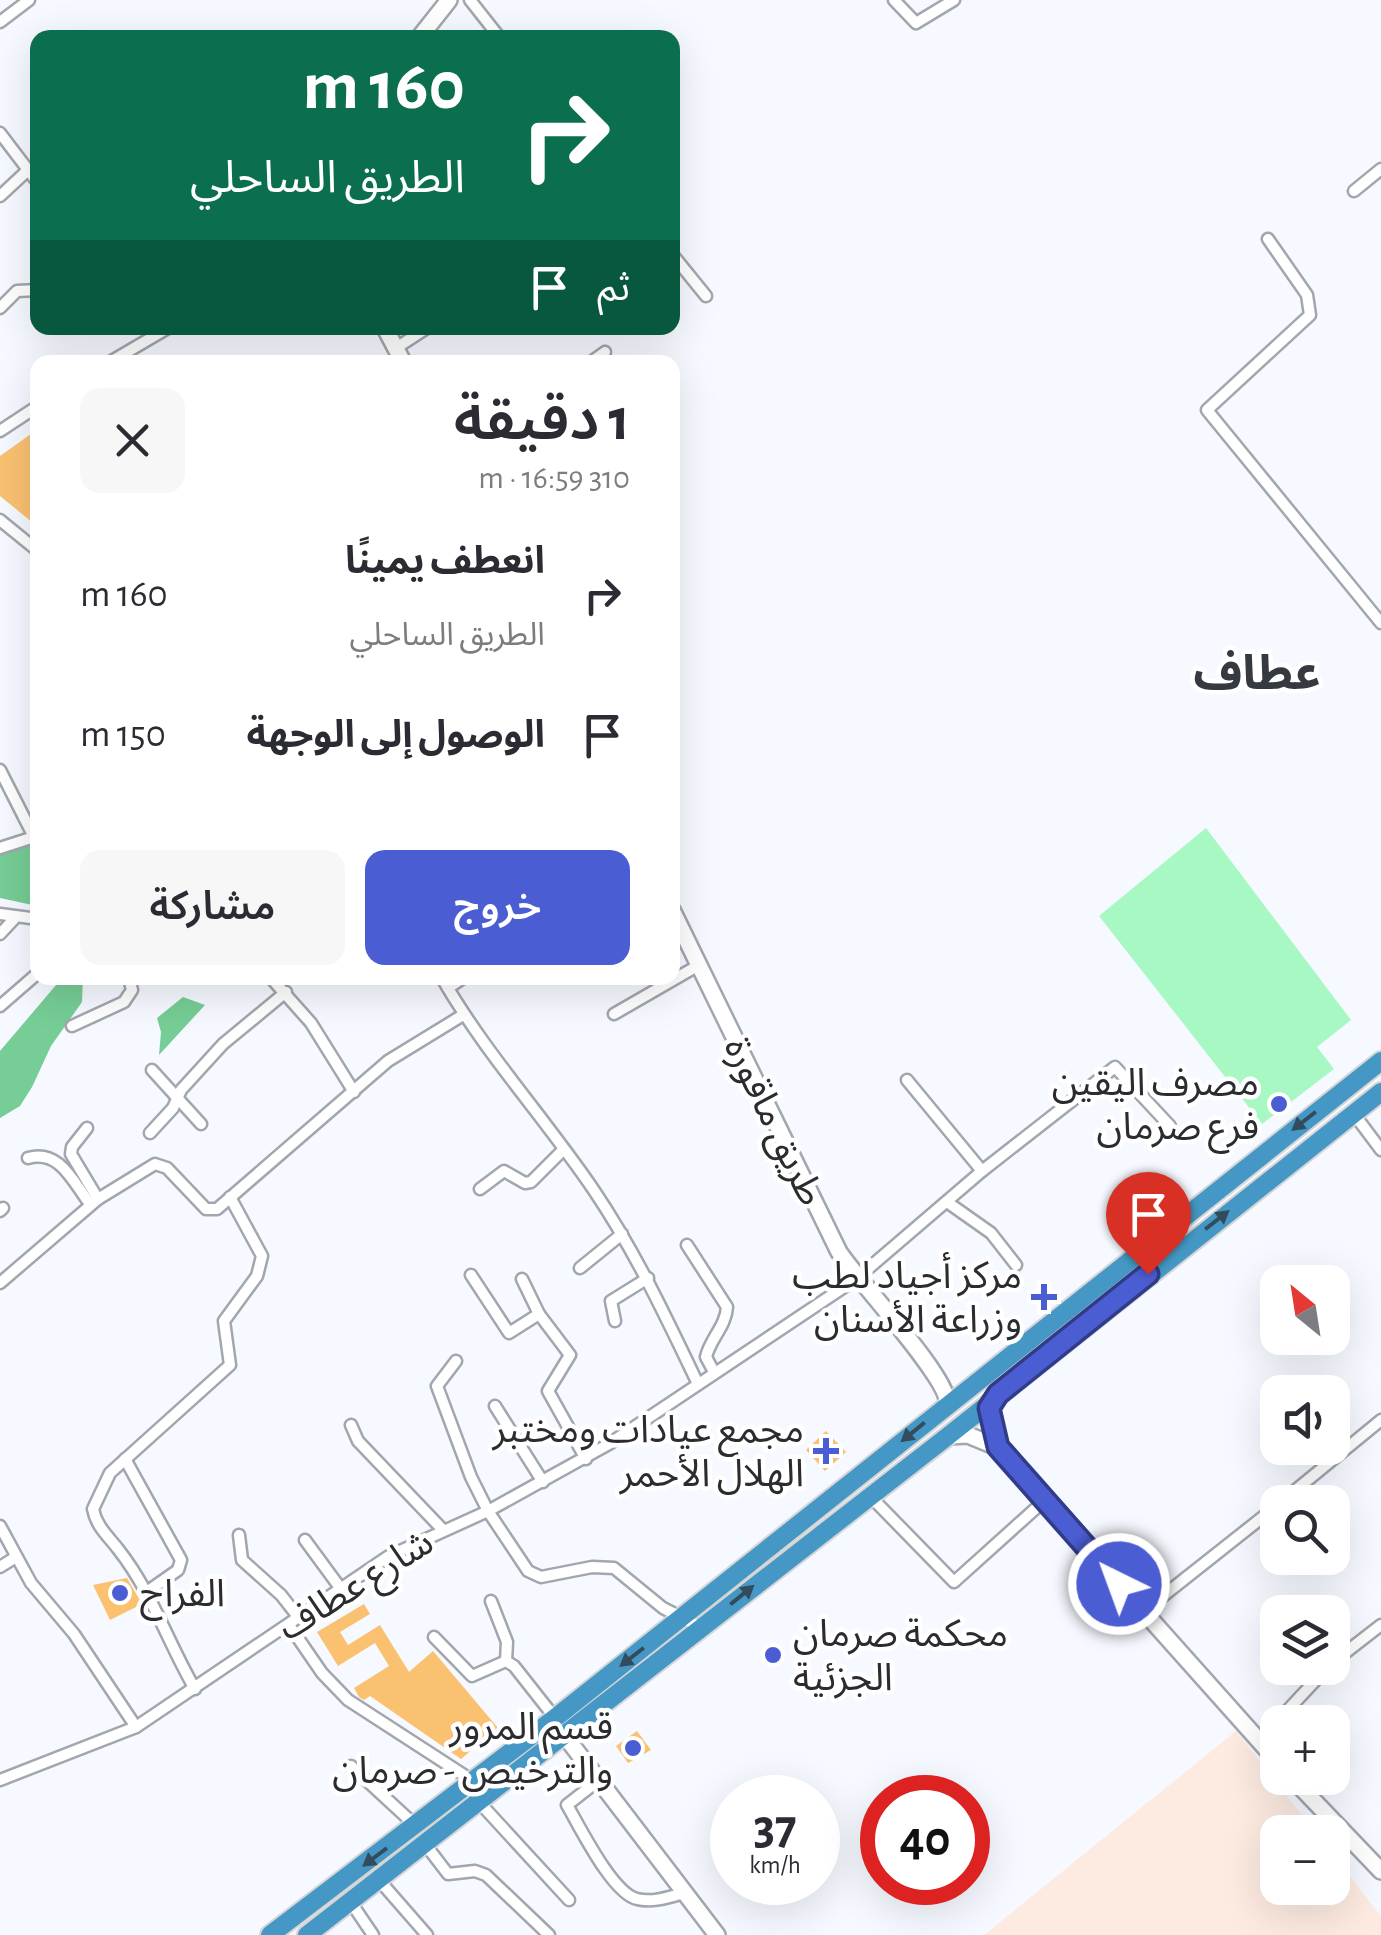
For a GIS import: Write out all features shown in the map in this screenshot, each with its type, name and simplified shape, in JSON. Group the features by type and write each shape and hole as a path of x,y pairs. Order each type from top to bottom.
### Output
{"highway":[{"path":"270,1935 555,1718 1381,1061"},
{"path":"309,1934 948,1436 1381,1092"}],"street":[{"path":"0,22 29,0"},
{"path":"425,30 449,0"},
{"path":"470,0 494,30"},
{"path":"894,0 916,23 954,0"},
{"path":"0,132 30,173"},
{"path":"1354,191 1381,169"},
{"path":"0,196 28,170"},
{"path":"1268,239 1307,295 1310,316 1207,410 1381,623"},
{"path":"680,264 706,296"},
{"path":"0,308 17,291 30,290"},
{"path":"122,355 157,335"},
{"path":"399,355 420,335"},
{"path":"600,355 604,352"},
{"path":"0,431 30,411"},
{"path":"0,520 30,544"},
{"path":"0,770 30,830"},
{"path":"0,848 30,839"},
{"path":"0,914 30,919"},
{"path":"0,934 14,918"},
{"name":"طريق ماقورة","path":"680,926 822,1220 856,1279 932,1368 946,1389 947,1404"},
{"path":"680,976 700,965"},
{"path":"0,1006 30,980"},
{"path":"72,1026 124,1002 132,990 131,985"},
{"path":"278,985 323,1040 354,1092"},
{"path":"446,985 463,1015 622,1234 648,1278 698,1384"},
{"path":"614,1014 665,985"},
{"path":"150,1133 222,1044 286,992"},
{"path":"0,1283 94,1201 156,1164 166,1168 206,1209 214,1210 398,1054 463,1015"},
{"name":"شارع عطاف","path":"0,1780 136,1727 389,1556 586,1459 856,1279 982,1171 1115,1067 1170,1126"},
{"path":"152,1070 201,1124"},
{"path":"907,1080 982,1171"},
{"path":"1354,1114 1381,1150"},
{"path":"87,1128 71,1154 94,1201"},
{"path":"480,1189 504,1171 525,1183 531,1182 563,1150"},
{"path":"28,1158 45,1154 54,1158 94,1201"},
{"path":"195,1689 164,1634 148,1591 93,1516 94,1501 103,1482 125,1459 230,1365 224,1321 257,1276 262,1256 230,1198"},
{"path":"947,1202 990,1233 1016,1264"},
{"path":"580,1268 622,1234"},
{"path":"686,1245 727,1307 727,1316 709,1343 706,1357 714,1372"},
{"path":"471,1274 508,1333 539,1314"},
{"path":"615,1321 611,1301 648,1278"},
{"path":"522,1279 539,1314 570,1355 548,1392 586,1459"},
{"path":"456,1362 437,1386 459,1452 488,1510 534,1575 614,1568 663,1608 702,1628"},
{"name":"طريق ماقورة","path":"932,1368 955,1384 973,1383"},
{"path":"998,1394 988,1416 998,1447 1259,1740 1312,1685"},
{"path":"495,1406 543,1482"},
{"path":"1302,1485 1381,1420"},
{"path":"350,1425 358,1440 442,1530"},
{"path":"948,1436 968,1435 998,1447"},
{"path":"125,1459 181,1560 178,1570 148,1591"},
{"path":"870,1496 954,1582 1044,1500"},
{"path":"1144,1611 1260,1519"},
{"path":"0,1526 31,1583 74,1634 136,1727"},
{"path":"239,1534 242,1560 281,1594 322,1673 348,1700 473,1782"},
{"path":"305,1540 340,1589"},
{"path":"0,1566 16,1557"},
{"path":"491,1601 507,1642 506,1662 555,1718"},
{"path":"1350,1650 1381,1625"},
{"path":"434,1637 472,1676 506,1662"},
{"path":"565,1736 717,1935"},
{"path":"352,1766 416,1826"},
{"path":"599,1780 566,1805 613,1880 636,1899 655,1900 684,1893"},
{"path":"1308,1795 1381,1871"},
{"path":"480,1802 569,1900"},
{"path":"425,1844 448,1874 475,1871 486,1875 549,1935"},
{"path":"378,1880 427,1935"},
{"path":"350,1902 373,1935"}],"shaded area":[{"path":"1236,1731 1260,1762 1260,1795 1286,1795 1302,1815 1260,1815 1260,1905 1350,1905 1350,1877 1381,1916 1381,1935 984,1935"}],"green space":[{"path":"1206,828 1351,1020 1317,1047 1334,1069 1262,1124 1099,916"},
{"path":"30,846 30,904 0,898 0,854"},
{"path":"56,985 83,985 82,1002 51,1046 32,1087 20,1106 0,1118 0,1051"},
{"path":"183,997 205,1005 159,1055 161,1032 157,1018"}],"building":[{"path":"30,435 30,520 0,496 0,456"},
{"name":"مجمع عيادات ومختبر الهلال الأحمر","path":"826,1431 846,1452 825,1471 806,1450"},
{"name":"الفراح","path":"127,1578 142,1604 110,1620 93,1585"},
{"path":"364,1604 370,1614 340,1632 348,1645 380,1625 409,1672 433,1651 498,1728 461,1759 370,1696 364,1700 359,1697 354,1688 389,1666 375,1643 338,1666 317,1632"},
{"name":"قسم المرور والترخيص - صرمان","path":"637,1731 651,1750 628,1763 616,1746"}],"place":[{"name":"مصرف اليقين فرع صرمان","path":"1279,1104"},
{"name":"مركز أجياد لطب وزراعة الأسنان","path":"1044,1297"},
{"name":"مجمع عيادات ومختبر الهلال الأحمر","path":"826,1451"},
{"name":"الفراح","path":"120,1593"},
{"name":"محكمة صرمان الجزئية","path":"773,1655"},
{"name":"قسم المرور والترخيص - صرمان","path":"633,1748"}],"district":[{"name":"عطاف","path":"1257,672"}],"route":[{"path":"1119,1584 998,1447 989,1408 998,1394 1148,1274"}]}
